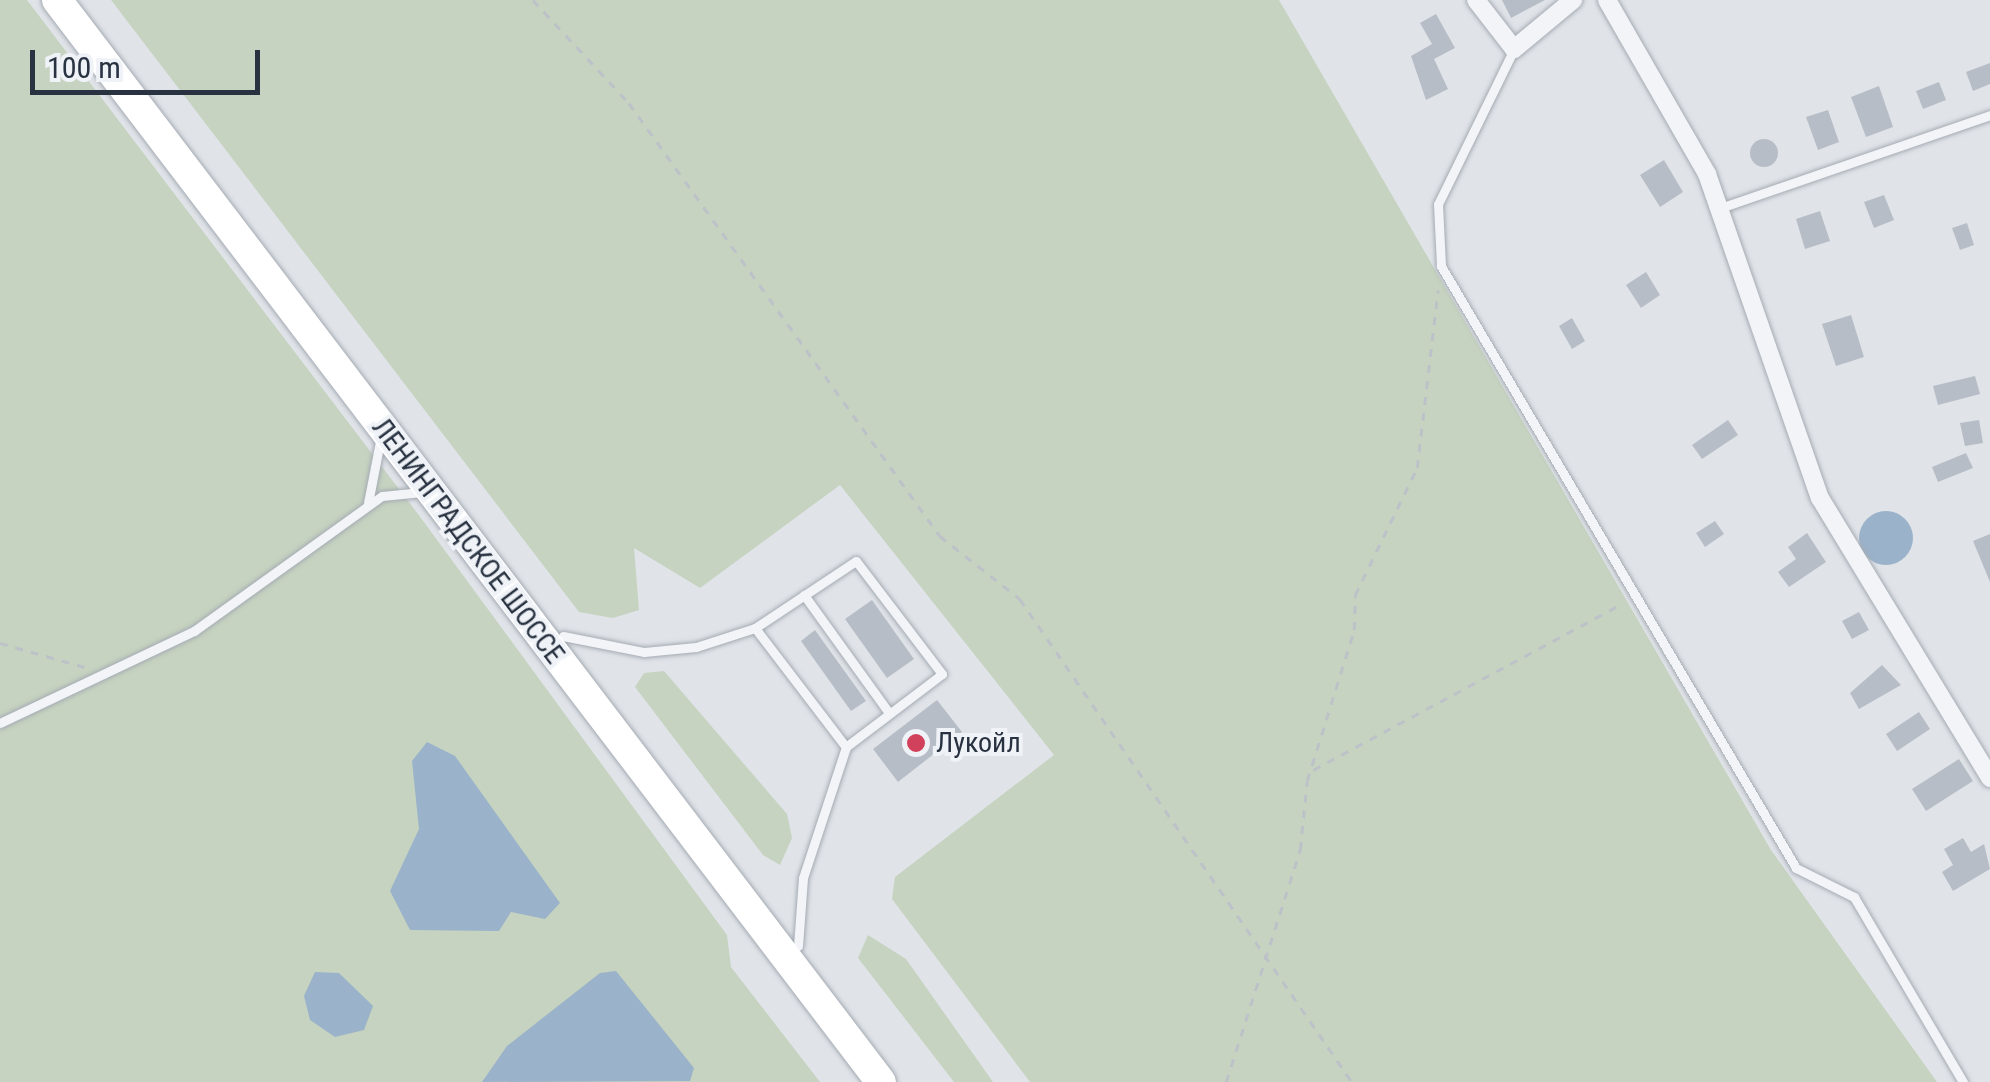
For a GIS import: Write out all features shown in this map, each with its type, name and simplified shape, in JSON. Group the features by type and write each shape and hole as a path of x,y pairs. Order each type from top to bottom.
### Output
{"highway":[{"name":"ЛЕНИНГРАДСКОЕ ШОССЕ","path":"56,0 880,1082"},
{"name":"ЛЕНИНГРАДСКОЕ ШОССЕ","path":"80,0 901,1082"}],"street":[{"path":"1476,0 1514,49 1573,0"},
{"path":"1607,0 1720,208 1820,498 1990,778"}],"lane":[{"path":"1514,49 1438,204 1434,233 1446,275 1796,868 1854,897 1963,1082"},
{"path":"1720,208 1990,115"},
{"path":"364,510 378,482 379,424"},
{"path":"0,722 194,631 364,510 396,492 432,494"},
{"path":"563,636 644,652 755,628 856,561 942,674 846,747 803,878 798,946"},
{"path":"804,595 889,713"},
{"path":"755,628 846,747"}],"path":[{"path":"533,0 630,104 940,536 1020,599 1352,1082"},
{"path":"1226,1082 1264,950 1300,850 1312,770 1355,595 1417,468 1432,318 1446,275"},
{"path":"1312,770 1636,593"},
{"path":"0,643 99,676"}],"green space":[{"path":"0,0 27,0 418,514 727,935 731,967 820,1082 0,1082"},
{"path":"111,0 1279,0 1771,850 1937,1082 1030,1082 892,899 895,877 1054,755 840,485 700,588 634,548 639,610 613,618 579,612"},
{"path":"664,671 787,814 792,838 780,865 763,855 635,687 644,673"},
{"path":"868,935 906,959 993,1082 954,1082 858,958"}],"water":[{"path":"1886,511 1905,519 1913,538 1905,557 1886,565 1867,557 1859,538 1867,519"},
{"path":"427,742 455,756 560,903 545,919 511,912 499,931 410,930 390,891 419,829 412,761"},
{"path":"616,971 694,1068 690,1081 482,1082 507,1046 600,973"},
{"path":"315,972 339,973 373,1006 364,1030 335,1037 310,1020 304,996"}],"building":[{"path":"1502,0 1545,0 1511,18"},
{"path":"1436,14 1455,48 1434,59 1448,89 1426,100 1411,56 1432,44 1420,23"},
{"path":"1990,63 1990,84 1973,91 1966,72"},
{"path":"1939,82 1946,100 1923,109 1916,91"},
{"path":"1879,86 1893,127 1866,137 1851,97"},
{"path":"1828,110 1839,142 1818,150 1806,117"},
{"path":"1764,139 1774,143 1778,153 1774,163 1764,167 1754,163 1750,153 1754,143"},
{"path":"1664,160 1683,192 1660,207 1640,175"},
{"path":"1884,195 1894,220 1874,228 1864,202"},
{"path":"1820,211 1830,241 1805,249 1796,219"},
{"path":"1967,223 1974,245 1960,250 1952,228"},
{"path":"1646,272 1660,295 1641,308 1626,285"},
{"path":"1851,315 1864,357 1836,366 1822,324"},
{"path":"1572,318 1585,341 1572,349 1559,326"},
{"path":"1975,376 1980,394 1938,405 1933,386"},
{"path":"1728,420 1738,435 1702,459 1692,445"},
{"path":"1979,420 1983,443 1965,446 1960,423"},
{"path":"1966,453 1973,468 1938,482 1932,467"},
{"path":"1715,521 1724,534 1705,547 1696,533"},
{"path":"1807,533 1826,562 1789,587 1778,572 1796,559 1788,547"},
{"path":"1990,534 1990,582 1973,541"},
{"path":"872,600 914,659 887,678 845,619"},
{"path":"1859,612 1869,630 1852,639 1842,621"},
{"path":"815,630 866,701 851,711 801,641"},
{"path":"1882,665 1901,685 1859,709 1850,693"},
{"path":"937,700 962,732 898,782 873,749"},
{"path":"1919,712 1930,729 1897,751 1886,734"},
{"path":"1959,759 1973,781 1926,811 1912,789"},
{"path":"1963,838 1971,852 1984,844 1990,869 1953,891 1942,872 1953,865 1944,849"}],"place":[{"name":"Лукойл","path":"916,743"}]}
